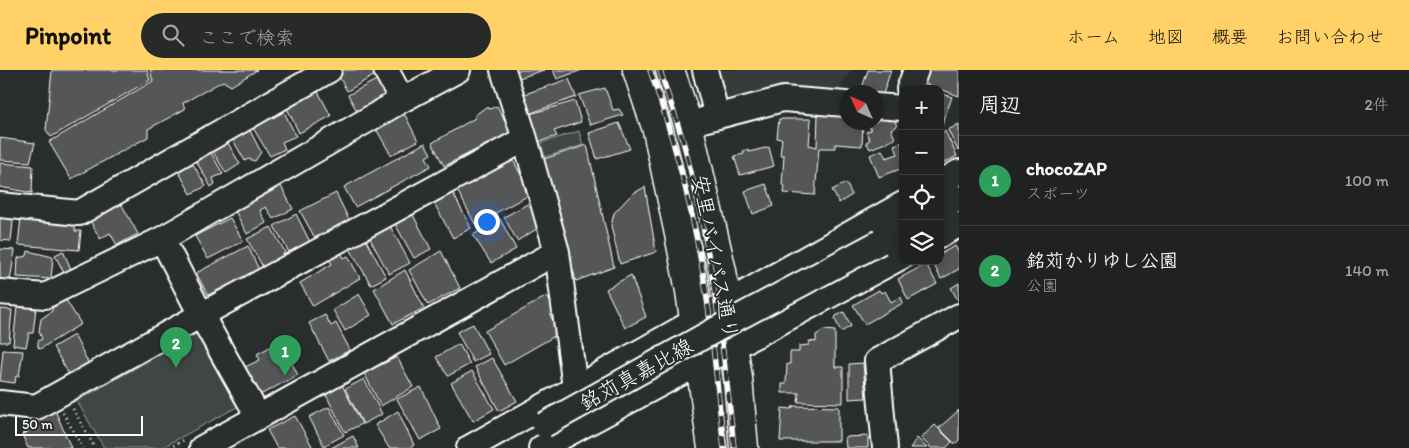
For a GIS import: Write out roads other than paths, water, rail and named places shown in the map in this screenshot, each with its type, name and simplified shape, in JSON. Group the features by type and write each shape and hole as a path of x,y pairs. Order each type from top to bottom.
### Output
{"highway":[{"name":"安里バイパス通り","path":"637,70 657,130 679,234 695,321 712,448"},
{"name":"安里バイパス通り","path":"670,70 688,124 722,271 734,346 744,448"}],"street":[{"path":"0,205 78,213 329,70"},
{"path":"386,70 402,100"},
{"path":"0,292 45,296 162,238 402,100 458,70"},
{"path":"503,70 557,252 574,368 575,388"},
{"path":"706,70 716,116"},
{"path":"910,85 916,70"},
{"path":"688,124 783,99 839,103"},
{"path":"884,107 899,108"},
{"path":"0,403 36,407 62,399 201,315 525,139"},
{"path":"944,181 959,172"},
{"path":"944,206 959,198"},
{"path":"469,448 899,206"},
{"path":"944,233 959,225"},
{"name":"銘苅真嘉比線","path":"502,448 542,436 717,329 899,231"},
{"path":"162,238 201,315 258,416"},
{"path":"193,444 258,416 557,252"},
{"path":"542,436 578,438 700,363 899,258"},
{"path":"885,448 877,361 959,316"}],"railway":[{"path":"650,70 676,152 696,236 709,312 724,448"},
{"path":"660,70 685,149 704,231 726,375 734,448"}],"place":[{"name":"銘苅かりゆし公園","path":"176,368"},
{"name":"chocoZAP","path":"285,376"}]}
